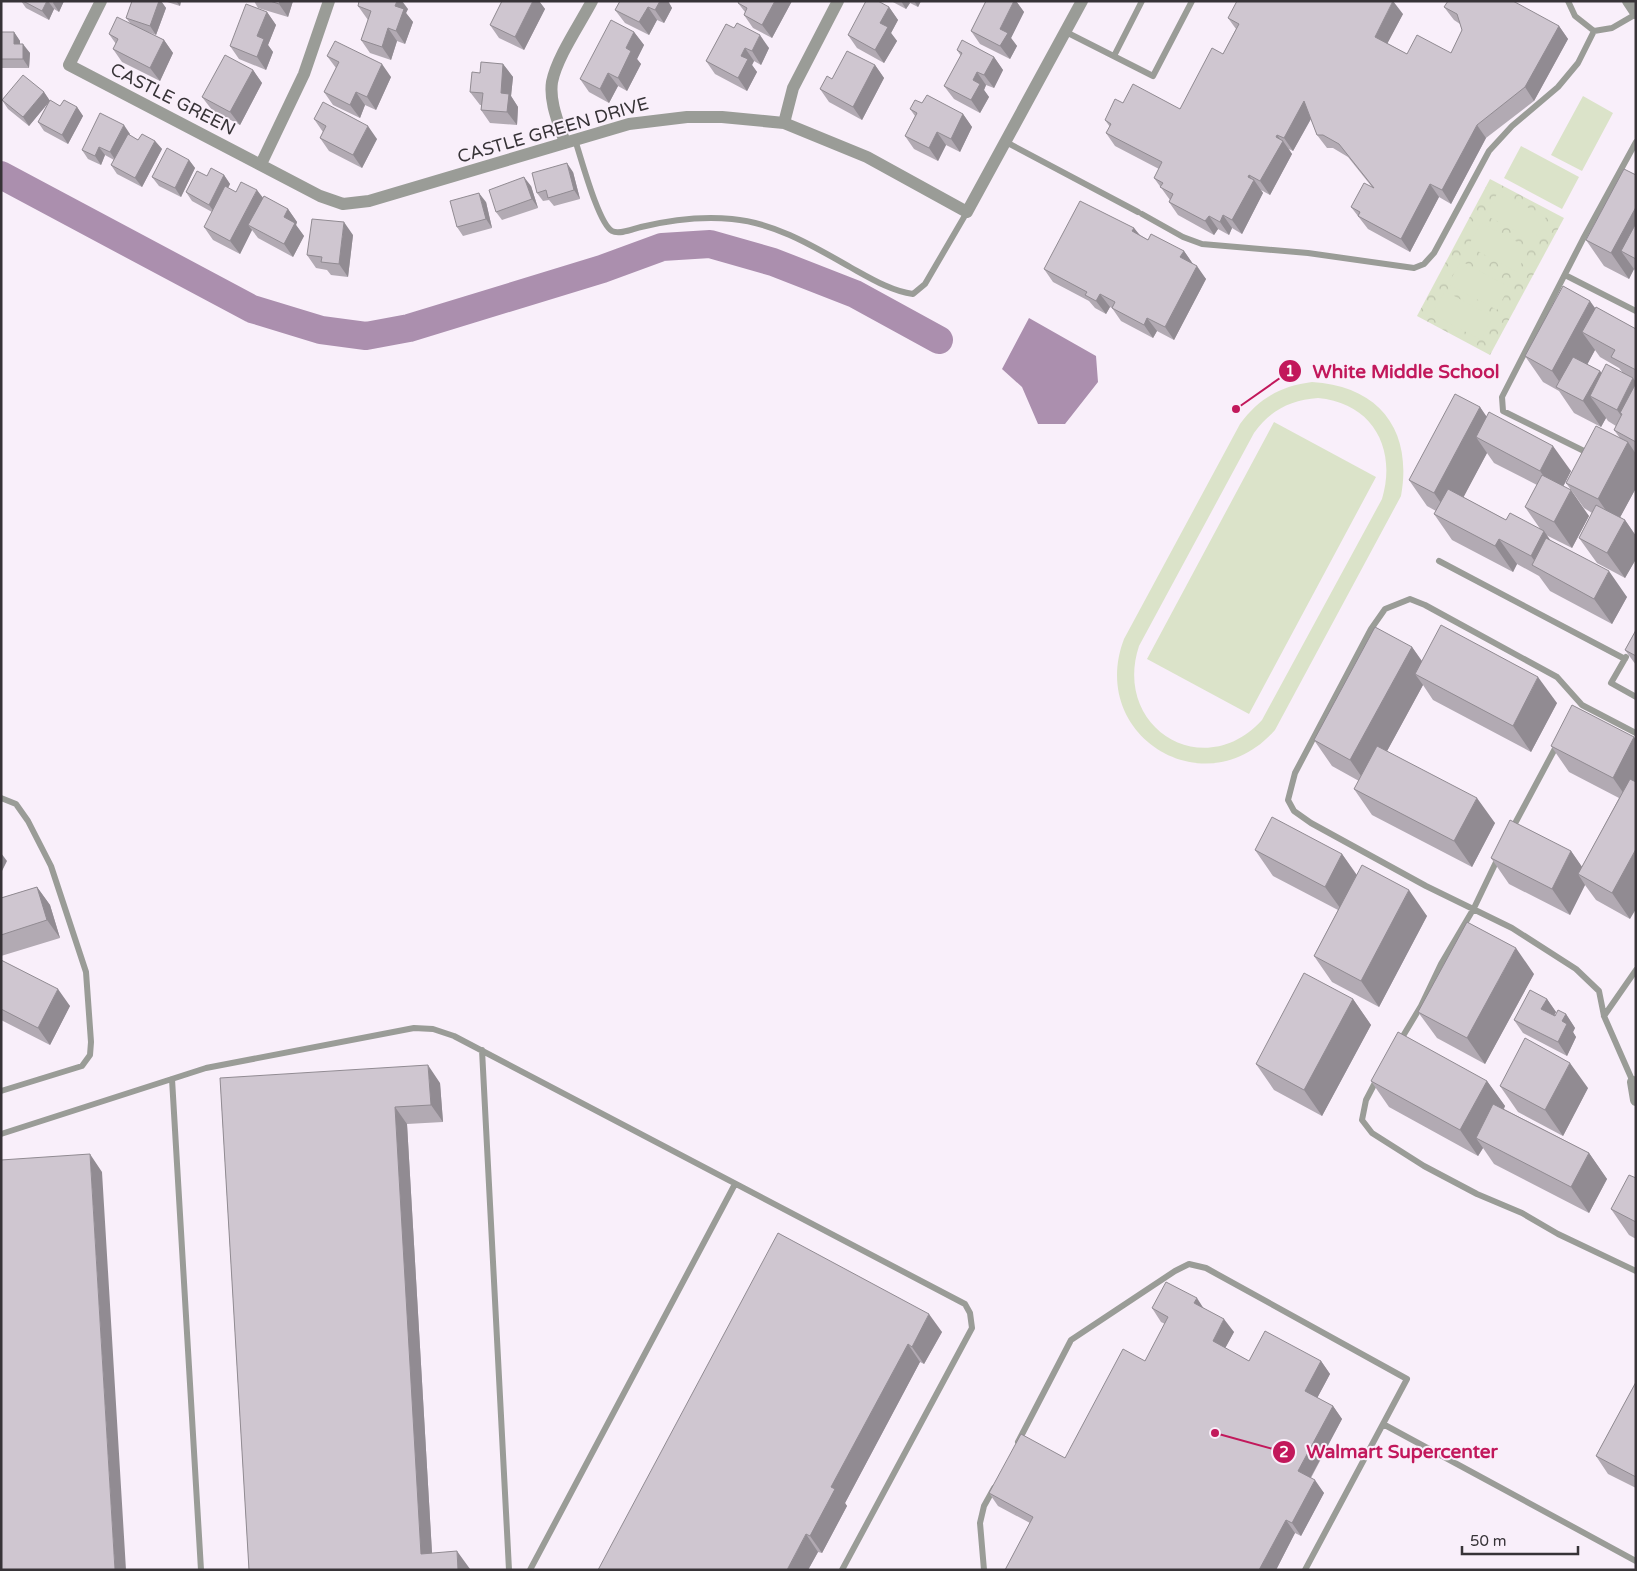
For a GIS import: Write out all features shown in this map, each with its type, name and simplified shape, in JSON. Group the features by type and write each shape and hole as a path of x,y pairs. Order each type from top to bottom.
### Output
{"street":[{"name":"CASTLE GREEN","path":"101,1 69,65 261,164"},
{"path":"261,164 304,74 329,1"},
{"path":"570,141 555,112 552,82 570,41 592,1"},
{"path":"784,123 793,88 838,1"},
{"path":"967,212 1082,1"},
{"path":"1628,1 1636,14"},
{"name":"CASTLE GREEN DRIVE","path":"261,164 320,196 343,204 370,201 629,124 656,119 722,117 784,123 867,157 967,212"},
{"path":"1633,1082 1636,1100"}],"lane":[{"path":"1114,56 1142,1"},
{"path":"1066,32 1153,76 1192,1"},
{"path":"1568,1 1575,16 1594,31 1612,28 1636,14"},
{"path":"1006,142 1183,237 1202,244 1308,253 1414,268 1424,264 1434,253 1489,151 1512,126 1558,87 1578,63 1594,31"},
{"path":"570,141 600,216 609,230 616,232 656,223 696,218 731,219 760,223 794,236 874,280 904,293 913,294 925,284 967,212"},
{"path":"1588,454 1503,411 1502,397 1636,142"},
{"path":"1565,275 1636,311"},
{"path":"1439,561 1627,656 1611,683 1636,697"},
{"path":"1633,1082 1604,1016 1599,991 1576,969 1512,928 1426,886 1311,824 1294,812 1288,800 1295,773 1371,629 1385,609 1410,599 1425,605 1557,676 1580,702 1598,715 1636,733"},
{"path":"1575,710 1580,702"},
{"path":"1510,833 1562,736"},
{"path":"1,798 16,804 28,821 51,866 86,972 91,1042 90,1055 82,1066 1,1092"},
{"path":"1396,1049 1421,1006 1441,964 1474,908 1502,850"},
{"path":"1604,1016 1636,970"},
{"path":"1,1134 206,1068 414,1028 433,1029 454,1036 482,1050 964,1304 970,1313 972,1328 842,1570"},
{"path":"482,1050 509,1570"},
{"path":"1383,1071 1372,1087 1362,1112 1362,1120 1372,1132 1424,1166 1477,1194 1522,1213 1558,1234 1636,1271"},
{"path":"172,1079 201,1570"},
{"path":"530,1570 735,1184"},
{"path":"1016,1445 1072,1340 1189,1264 1206,1268 1407,1379 1304,1570"},
{"path":"1383,1424 1636,1561"},
{"path":"984,1570 980,1523 984,1506 998,1480"}],"green space":[{"path":"1583,96 1613,113 1582,171 1551,155"},
{"path":"1521,146 1579,177 1562,209 1504,178"},
{"path":"1490,179 1564,218 1490,355 1417,316"},
{"path":"1498,192 1546,217 1534,240 1485,215"},
{"path":"1481,223 1529,248 1517,272 1468,246"},
{"path":"1461,261 1509,287 1497,310 1448,284"},
{"path":"1445,291 1493,317 1481,340 1432,314"},
{"path":"1312,382 1336,385 1356,392 1373,402 1386,416 1396,432 1402,451 1401,496 1275,730 1247,753 1217,763 1187,762 1160,750 1137,731 1122,705 1117,674 1124,639 1240,424 1263,400 1281,390","holes":["1318,398 1337,402 1353,409 1366,419 1376,432 1383,446 1386,463 1386,481 1382,499 1262,720 1239,739 1215,747 1190,746 1169,738 1151,722 1139,701 1134,675 1139,646 1260,425 1274,412 1299,401"]},
{"path":"1274,422 1376,477 1249,714 1147,659"}],"shaded area":[{"path":"1029,318 1096,356 1098,382 1065,424 1038,424 1022,387 1002,369"}],"building":[{"path":"23,1 47,1 42,11"},
{"path":"132,1 159,1 150,26 126,18"},
{"path":"359,1 397,1 395,6 404,9 396,31 388,28 382,47 361,40 371,11 358,6"},
{"path":"502,1 533,1 515,37 490,25"},
{"path":"620,1 660,1 655,10 648,7 639,22 615,10"},
{"path":"739,1 775,1 762,25 744,15 747,8 738,3"},
{"path":"866,1 878,1 889,7 880,23 888,27 875,50 848,35"},
{"path":"986,1 1014,1 1000,29 1008,33 1000,46 971,31"},
{"path":"1237,1 1393,1 1375,37 1407,54 1417,35 1451,53 1462,30 1457,14 1444,7 1448,1 1513,1 1559,26 1525,87 1477,125 1442,190 1430,184 1401,239 1358,216 1360,212 1351,207 1364,183 1374,188 1339,144 1323,135 1317,135 1304,101 1284,138 1277,135 1276,137 1283,141 1260,181 1249,175 1248,177 1254,180 1232,220 1223,215 1220,222 1209,216 1205,221 1169,202 1173,194 1160,187 1163,183 1154,178 1162,162 1106,133 1111,124 1105,120 1115,99 1123,103 1133,84 1180,109 1212,48 1223,54 1239,24 1228,18"},
{"path":"246,4 267,12 257,36 264,39 257,57 230,46"},
{"path":"117,17 164,40 150,68 113,49 118,39 109,34"},
{"path":"611,20 634,32 626,48 631,51 618,78 608,73 600,89 580,79"},
{"path":"737,23 760,35 752,51 745,48 741,56 748,59 738,78 706,61 726,24 734,28"},
{"path":"1,32 14,32 14,44 23,44 23,59 1,59"},
{"path":"962,40 994,57 984,75 977,72 973,80 980,84 971,100 944,86 962,53 957,50"},
{"path":"335,41 382,64 367,97 356,92 350,105 324,92 339,62 327,56"},
{"path":"847,51 875,65 853,107 820,89 827,76 832,79"},
{"path":"225,55 253,70 230,112 202,97"},
{"path":"481,62 503,64 501,93 509,94 507,112 481,110 483,93 470,92 472,72 480,73"},
{"path":"23,75 44,92 23,117 2,100"},
{"path":"927,95 963,114 951,139 937,132 929,148 905,136 917,113 910,109 915,100 922,103"},
{"path":"50,100 60,106 64,100 77,107 62,135 38,122"},
{"path":"323,102 368,126 353,155 320,138 326,126 314,119"},
{"path":"100,113 124,125 110,152 99,147 95,156 82,150"},
{"path":"128,134 138,140 142,134 155,141 135,178 111,165"},
{"path":"167,148 189,160 175,188 152,177"},
{"path":"567,163 574,190 548,198 546,190 537,193 532,173"},
{"path":"211,168 224,175 209,205 186,192 197,171 207,176"},
{"path":"1624,169 1636,175 1636,207 1611,253 1586,240"},
{"path":"524,177 532,199 496,212 489,190"},
{"path":"241,182 257,190 230,241 204,227 225,186 236,192"},
{"path":"479,193 486,219 457,227 450,201"},
{"path":"264,196 288,209 284,217 295,223 284,244 248,225"},
{"path":"1080,201 1134,228 1132,231 1148,240 1151,234 1184,251 1180,257 1197,266 1165,327 1147,318 1144,325 1112,308 1115,302 1100,294 1096,301 1085,295 1087,292 1044,269"},
{"path":"312,219 344,222 339,264 321,262 322,257 307,255"},
{"path":"1636,225 1636,259 1621,251"},
{"path":"1563,286 1590,301 1552,371 1525,356"},
{"path":"1596,307 1636,329 1636,370 1611,357 1615,350 1582,332"},
{"path":"1573,357 1600,371 1583,401 1556,387"},
{"path":"1606,364 1633,378 1617,410 1590,396"},
{"path":"1636,383 1636,442 1614,430 1622,414 1620,413"},
{"path":"1455,394 1480,407 1434,493 1409,480"},
{"path":"1489,412 1553,446 1540,471 1476,437"},
{"path":"1596,426 1628,442 1598,499 1566,483"},
{"path":"1542,475 1571,490 1554,522 1525,507"},
{"path":"1448,489 1506,520 1510,513 1544,531 1531,556 1499,539 1495,546 1434,514"},
{"path":"1596,505 1625,520 1607,553 1579,538"},
{"path":"1546,538 1609,571 1594,599 1532,565"},
{"path":"1441,625 1538,677 1513,726 1415,674"},
{"path":"1375,627 1412,647 1350,760 1314,740"},
{"path":"1636,630 1636,656 1625,650"},
{"path":"1572,705 1634,737 1613,778 1551,746"},
{"path":"1377,746 1477,798 1454,841 1354,789"},
{"path":"1630,779 1636,782 1636,849 1612,893 1578,874"},
{"path":"1272,817 1342,854 1325,887 1255,850"},
{"path":"1510,820 1571,851 1552,889 1491,858"},
{"path":"1362,865 1409,890 1361,981 1314,956"},
{"path":"37,887 47,920 1,935 1,898"},
{"path":"1467,922 1516,948 1467,1038 1418,1012"},
{"path":"1,960 58,989 38,1028 1,1009"},
{"path":"1304,973 1353,999 1304,1090 1256,1064"},
{"path":"1530,990 1547,999 1541,1009 1555,1016 1558,1010 1566,1014 1562,1021 1567,1024 1558,1042 1514,1020"},
{"path":"1398,1032 1487,1081 1460,1130 1371,1081"},
{"path":"1525,1038 1570,1063 1545,1110 1500,1086"},
{"path":"428,1065 431,1105 395,1107 421,1554 457,1551 458,1570 249,1570 220,1078"},
{"path":"1493,1104 1589,1153 1571,1187 1476,1138"},
{"path":"90,1154 115,1570 1,1570 1,1160"},
{"path":"1629,1175 1636,1178 1636,1222 1611,1209"},
{"path":"778,1233 929,1314 912,1347 908,1344 831,1487 835,1489 810,1536 806,1534 787,1570 598,1570"},
{"path":"1166,1282 1197,1298 1194,1303 1224,1319 1213,1341 1249,1361 1265,1331 1321,1361 1305,1391 1333,1406 1298,1471 1315,1480 1292,1523 1286,1520 1259,1570 1005,1570 1033,1517 989,1493 1021,1434 1065,1458 1123,1349 1145,1361 1168,1317 1152,1308"},
{"path":"1636,1382 1636,1477 1596,1456"}],"waterway":[{"path":"1,175 252,309 321,330 366,336 409,328 602,269 662,247 710,244 773,262 855,294 939,340"}],"place":[{"name":"White Middle School","path":"1236,409"},
{"name":"Walmart Supercenter","path":"1215,1433"}]}
